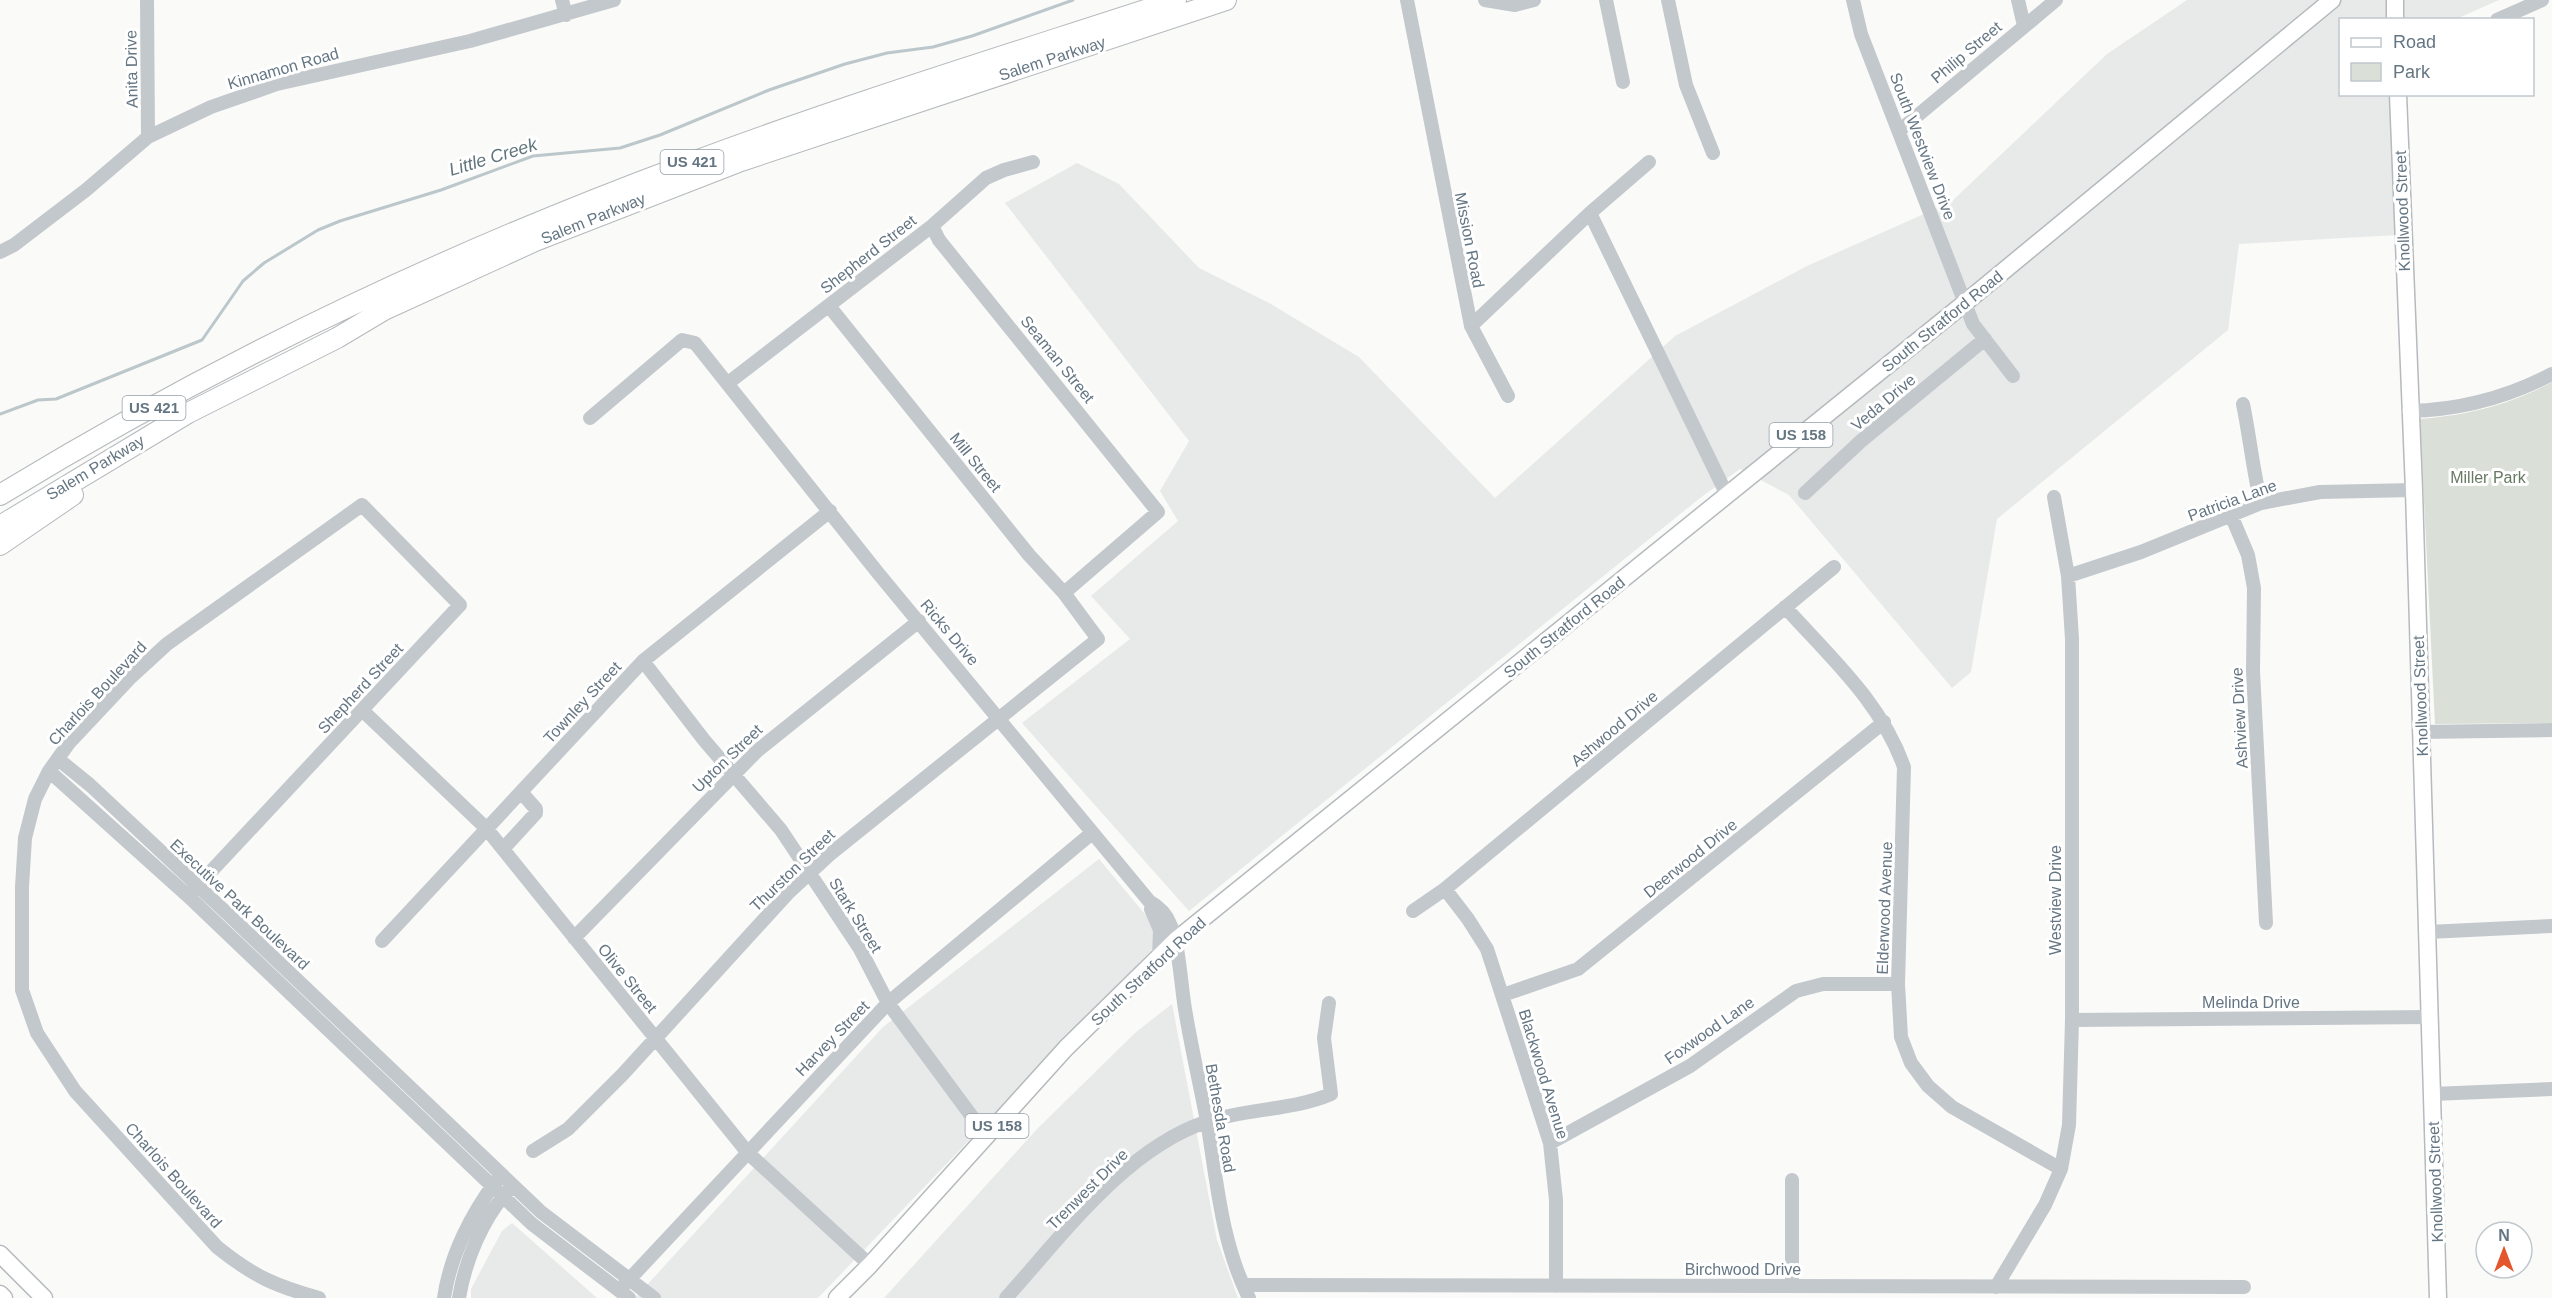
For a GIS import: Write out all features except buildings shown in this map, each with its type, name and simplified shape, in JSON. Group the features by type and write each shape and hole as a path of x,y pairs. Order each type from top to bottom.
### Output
{"highway":[{"name":"Salem Parkway","path":"5,490 178,394 326,317 529,226 746,142 1176,0"},
{"name":"Salem Parkway","path":"0,526 188,412 337,338 384,310 586,220 784,146 1226,0"},
{"path":"0,545 102,476 129,446"}],"main road":[{"name":"South Stratford Road","path":"837,1298 987,1137 1065,1048 1176,940 1966,302 2332,0"},
{"path":"2395,0 2395,18"},
{"name":"Knollwood Street","path":"2398,96 2409,411 2414,490 2438,1298"},
{"path":"0,1254 44,1298"},
{"path":"0,1294 4,1298"}],"street":[{"name":"Anita Drive","path":"147,0 148,137"},
{"path":"562,0 567,15"},
{"name":"Kinnamon Road","path":"0,252 14,245 86,190 148,137 211,107 277,84 344,67 385,61 567,15 614,0"},
{"name":"Mission Road","path":"1407,0 1472,326"},
{"path":"1485,0 1515,5 1534,0"},
{"path":"1606,0 1623,82"},
{"path":"1668,0 1686,85 1713,153"},
{"name":"South Westview Drive","path":"1853,0 1861,33 1973,324 2013,376"},
{"path":"2018,0 2024,26"},
{"name":"Philip Street","path":"1899,131 2056,0"},
{"path":"2502,18 2542,0"},
{"name":"Shepherd Street","path":"728,383 932,226 986,178 1033,162"},
{"name":"Mission Road","path":"1472,326 1590,213 1649,162"},
{"path":"1590,213 1727,495"},
{"name":"Seaman Street","path":"932,226 939,240 1158,512 1064,593"},
{"name":"Mill Street","path":"828,306 1029,555 1064,593 1098,639"},
{"path":"1472,326 1508,396"},
{"name":"Veda Drive","path":"1805,493 1861,441 1985,339"},
{"name":"Ricks Drive","path":"590,418 682,340 695,343 1149,901 1161,930 1159,957"},
{"path":"2409,411 2471,405 2517,392 2552,374"},
{"path":"2243,404 2251,439 2253,474 2262,504"},
{"name":"Patricia Lane","path":"2068,576 2150,549 2262,504 2320,492 2414,490"},
{"name":"Westview Drive","path":"1996,1287 2045,1206 2061,1169 2069,1125 2072,1020 2072,639 2068,576 2054,496"},
{"name":"Shepherd Street","path":"193,892 460,605 362,505"},
{"name":"Charlois Boulevard","path":"319,1298 279,1287 244,1269 217,1247 75,1091 37,1033 22,990 22,887 25,838 35,798 58,759 130,677 167,644 362,505"},
{"name":"Townley Street","path":"382,941 643,661 830,511"},
{"name":"Ashview Drive","path":"2231,515 2248,555 2253,588 2253,672 2266,923"},
{"name":"Ashwood Drive","path":"1413,911 1445,889 1834,567"},
{"name":"Elderwood Avenue","path":"1785,608 1876,708 1904,767 1898,984 1901,1037 1911,1063 1928,1086 1952,1107 2061,1169"},
{"name":"Upton Street","path":"574,938 732,773 781,730 829,695 919,621"},
{"name":"Thurston Street","path":"534,1151 568,1129 656,1039 789,892 812,874 829,855 1098,639"},
{"name":"Stark Street","path":"643,661 732,773 781,830 860,949 888,1004 987,1137"},
{"name":"Olive Street","path":"362,710 486,828 748,1153 870,1265"},
{"name":"Deerwood Drive","path":"1503,995 1578,969 1884,722"},
{"path":"2420,732 2552,730"},
{"name":"Executive Park Boulevard","path":"58,759 90,785 385,1085 504,1195 532,1224 625,1295"},
{"name":"Executive Park Boulevard","path":"49,771 193,892 397,1076 557,1226 654,1298"},
{"path":"502,849 536,813 536,809 521,792"},
{"name":"Harvey Street","path":"625,1295 629,1279 888,1004 1092,833"},
{"name":"Blackwood Avenue","path":"1445,889 1487,949 1550,1143 1556,1200 1556,1286"},
{"name":"Ricks Drive","path":"1149,901 1159,907 1170,923 1176,940"},
{"path":"2428,932 2552,926"},
{"name":"Bethesda Road","path":"1176,940 1189,1032 1207,1121 1219,1204 1246,1292"},
{"name":"Foxwood Lane","path":"1550,1143 1690,1066 1796,991 1835,983 1898,984"},
{"name":"Trenwest Drive","path":"1006,1298 1131,1165 1166,1141 1207,1121 1311,1102 1331,1094 1324,1038 1329,1004"},
{"name":"Melinda Drive","path":"2072,1020 2430,1017"},
{"path":"385,1085 397,1076"},
{"path":"2432,1094 2552,1089"},
{"path":"456,1152 466,1142"},
{"path":"444,1298 447,1278 459,1246 502,1174"},
{"path":"1792,1180 1792,1285"},
{"path":"459,1298 478,1237 504,1195 514,1185"},
{"path":"459,1246 471,1254"},
{"name":"Birchwood Drive","path":"1246,1292 1556,1286 2244,1287"}],"shaded area":[{"path":"2187,0 2499,0 2458,18 2339,18 2339,96 2392,96 2397,235 2239,244 2228,330 1997,519 1971,672 1952,688 1789,495 1740,469 1700,498 1189,911 1022,723 1130,639 1091,596 1178,521 1160,491 1189,441 1005,203 1077,163 1119,184 1199,268 1269,303 1359,357 1495,498 1675,336 1807,266 1951,202 2107,54"},
{"path":"1099,859 1164,937 818,1298 635,1298 883,1027"},
{"path":"1172,1004 1217,1240 1238,1298 884,1298 1037,1129 1136,1032"},
{"path":"512,1223 597,1298 471,1298 471,1289 502,1231"}],"green space":[{"name":"Miller Park","path":"2552,382 2552,723 2435,724 2420,419 2488,408 2520,397"}],"waterway":[{"name":"Little Creek","path":"0,414 38,400 56,399 202,340 243,281 264,263 318,230 340,221 441,190 533,156 620,148 660,135 769,90 845,64 887,53 933,47 972,36 1073,0"}]}
